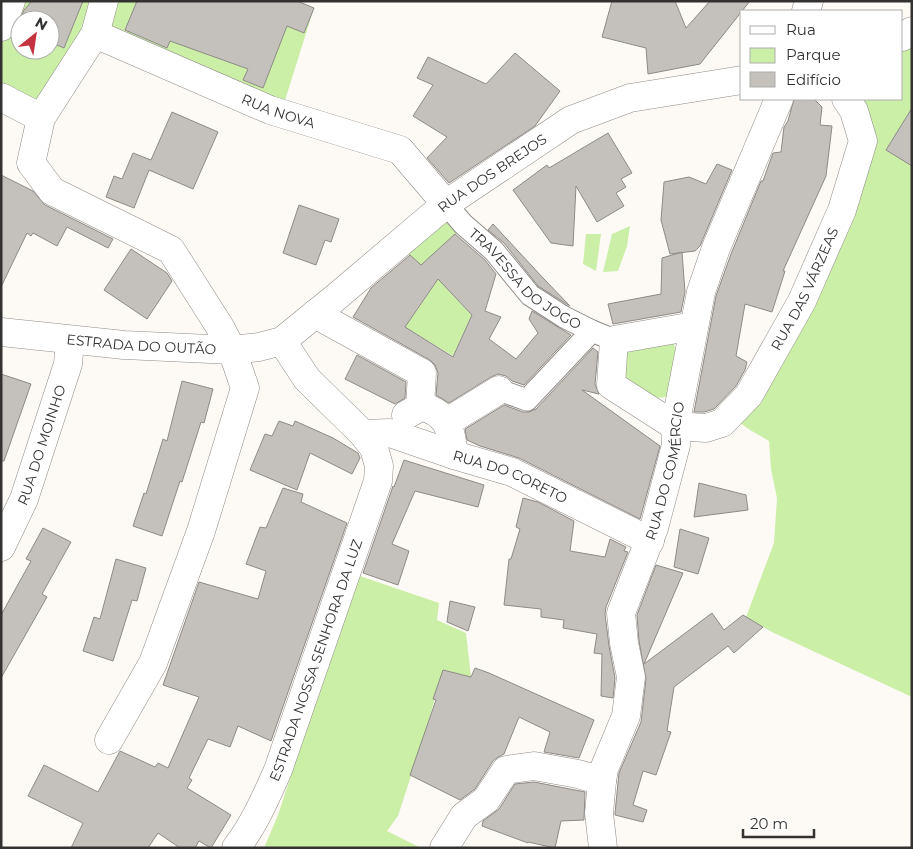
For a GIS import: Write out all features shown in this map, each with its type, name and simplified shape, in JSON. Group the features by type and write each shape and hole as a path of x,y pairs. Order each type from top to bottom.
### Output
{"street":[{"path":"1,27 11,1"},
{"path":"104,1 96,34 41,118 31,163 52,191 171,250 210,310 232,350 244,388 201,530 153,663 109,740"},
{"name":"RUA NOVA","path":"96,34 270,110 400,150 446,204"},
{"name":"RUA DOS BREJOS","path":"282,341 446,204 571,120 630,98 740,80"},
{"path":"1,97 41,118"},
{"name":"RUA DO COMÉRCIO","path":"603,848 599,813 602,781 604,769 626,716 631,677 624,643 621,613 650,541 676,445 675,426 701,292 716,248 779,100"},
{"name":"RUA DAS VÁRZEAS","path":"675,426 706,428 722,422 749,395 802,301 842,210 862,141 854,111 847,100"},
{"name":"TRAVESSA DO JOGO","path":"446,204 463,224 494,251 530,295 564,317 603,336"},
{"path":"315,314 422,373 420,407"},
{"path":"447,422 499,390 527,400 603,336 694,326"},
{"name":"ESTRADA DO OUTÃO","path":"1,332 124,345 232,350 259,347 282,341"},
{"path":"603,336 611,385 675,426"},
{"name":"RUA DO MOINHO","path":"1,547 12,495 68,364 70,340"},
{"path":"282,341 290,357 307,380 377,433 422,406 436,411 447,422 454,455"},
{"name":"RUA DO CORETO","path":"377,433 512,472 650,541"},
{"name":"ESTRADA NOSSA SENHORA DA LUZ","path":"236,848 244,838 262,806 278,770 378,481 378,466 374,448 377,433"},
{"path":"444,848 464,816 486,800 506,770 534,766 578,774 602,781"}],"green space":[{"path":"11,1 297,1 314,8 281,113 96,34 41,118 1,98 1,27"},
{"path":"912,31 912,697 772,632 746,617 774,543 777,498 771,469 769,441 729,415 842,210 855,100 903,100 903,37"},
{"path":"437,212 457,233 441,248 443,284 480,324 464,332 453,356 390,318 400,300 416,312 437,280 405,251"},
{"path":"630,226 627,246 618,271 603,272 612,234"},
{"path":"586,234 601,234 596,271 583,264"},
{"path":"673,340 676,351 667,397 655,398 621,381 627,344"},
{"path":"357,575 439,603 437,620 466,633 471,677 443,670 398,816 387,831 421,848 264,848 278,815"}],"building":[{"path":"32,1 83,1 64,48 60,46 60,10 24,10"},
{"path":"137,1 297,1 314,8 304,33 287,26 263,88 243,80 248,69 170,41 167,48 125,30"},
{"path":"612,1 675,1 686,28 710,1 750,1 743,10 740,10 740,14 700,64 648,74 646,48 602,37"},
{"path":"515,53 560,91 535,126 449,183 427,158 447,137 413,116 433,85 417,78 428,57 486,84"},
{"path":"794,100 815,100 822,107 820,125 832,126 826,176 783,271 785,271 772,312 745,304 736,356 747,362 745,370 736,386 714,409 694,412 716,296 731,254 761,181 763,181 773,153 781,152 784,127 788,121"},
{"path":"912,108 912,166 886,150"},
{"path":"172,112 218,132 193,189 149,170 134,208 106,197 114,176 122,179 133,153 151,160"},
{"path":"608,133 632,173 621,179 626,187 616,193 624,206 597,222 576,186 573,246 551,243 513,190 547,165 549,168"},
{"path":"717,164 732,170 700,246 695,251 670,254 661,220 664,182 689,177 706,184"},
{"path":"1,175 33,191 45,205 113,239 108,248 67,227 57,246 33,233 31,236 27,233 1,287"},
{"path":"299,205 339,219 331,242 325,240 316,265 283,253"},
{"path":"493,224 570,306 538,286 504,243 488,230"},
{"path":"455,234 485,260 496,274 485,311 501,317 489,339 516,359 538,333 529,319 532,311 571,335 524,385 498,374 449,403 436,395 438,373 435,365 430,360 353,317 371,288 410,255 421,265","holes":["438,279 472,315 453,357 405,327"]},
{"path":"131,249 167,273 172,281 147,319 104,290"},
{"path":"682,252 685,292 681,312 613,324 608,304 661,294 662,258"},
{"path":"593,348 598,352 595,384 599,394 582,390 660,446 640,519 519,458 467,440 465,429 504,405 523,412 536,409"},
{"path":"357,355 406,382 405,398 395,404 345,379"},
{"path":"1,374 31,384 4,461 1,461"},
{"path":"182,381 213,389 204,423 201,422 162,536 133,526 144,493 146,494 163,439 167,441"},
{"path":"279,421 293,426 295,421 333,438 358,453 360,458 352,474 310,453 297,490 250,470 265,434 272,436"},
{"path":"404,460 484,485 478,507 415,491 392,544 409,551 398,585 363,573"},
{"path":"699,483 746,495 748,510 694,517"},
{"path":"283,488 303,494 301,502 347,523 271,741 238,726 230,747 208,739 189,778 192,780 187,788 231,815 211,848 199,841 195,848 180,848 158,833 148,848 71,848 83,823 28,796 44,765 98,792 120,751 155,767 158,763 168,768 199,697 163,685 199,582 258,599 266,571 246,564 260,527 266,528"},
{"path":"523,498 538,502 574,521 570,551 605,557 610,539 626,547 624,551 628,552 605,614 615,678 613,698 601,696 602,654 594,653 597,634 563,628 564,620 541,617 541,609 504,605 509,559 511,559 520,529 516,527"},
{"path":"43,528 71,542 42,594 47,597 1,678 1,615 31,561 26,559"},
{"path":"680,529 709,538 698,574 674,567"},
{"path":"116,559 146,568 137,601 132,600 113,661 83,651 94,617 100,619"},
{"path":"656,565 683,573 644,664 712,613 724,630 743,615 763,627 734,653 728,646 674,687 667,731 671,732 656,775 643,771 633,805 647,810 643,822 615,815 615,813 619,773 641,722 646,679 639,641 637,615"},
{"path":"450,601 475,607 468,631 447,622"},
{"path":"475,668 594,720 579,758 544,752 550,732 519,717 504,754 493,761 475,789 460,800 410,775 436,700 433,699 443,670 471,677"},
{"path":"534,782 585,792 584,820 561,821 555,848 528,843 482,826 483,821 499,809 515,784"}]}
